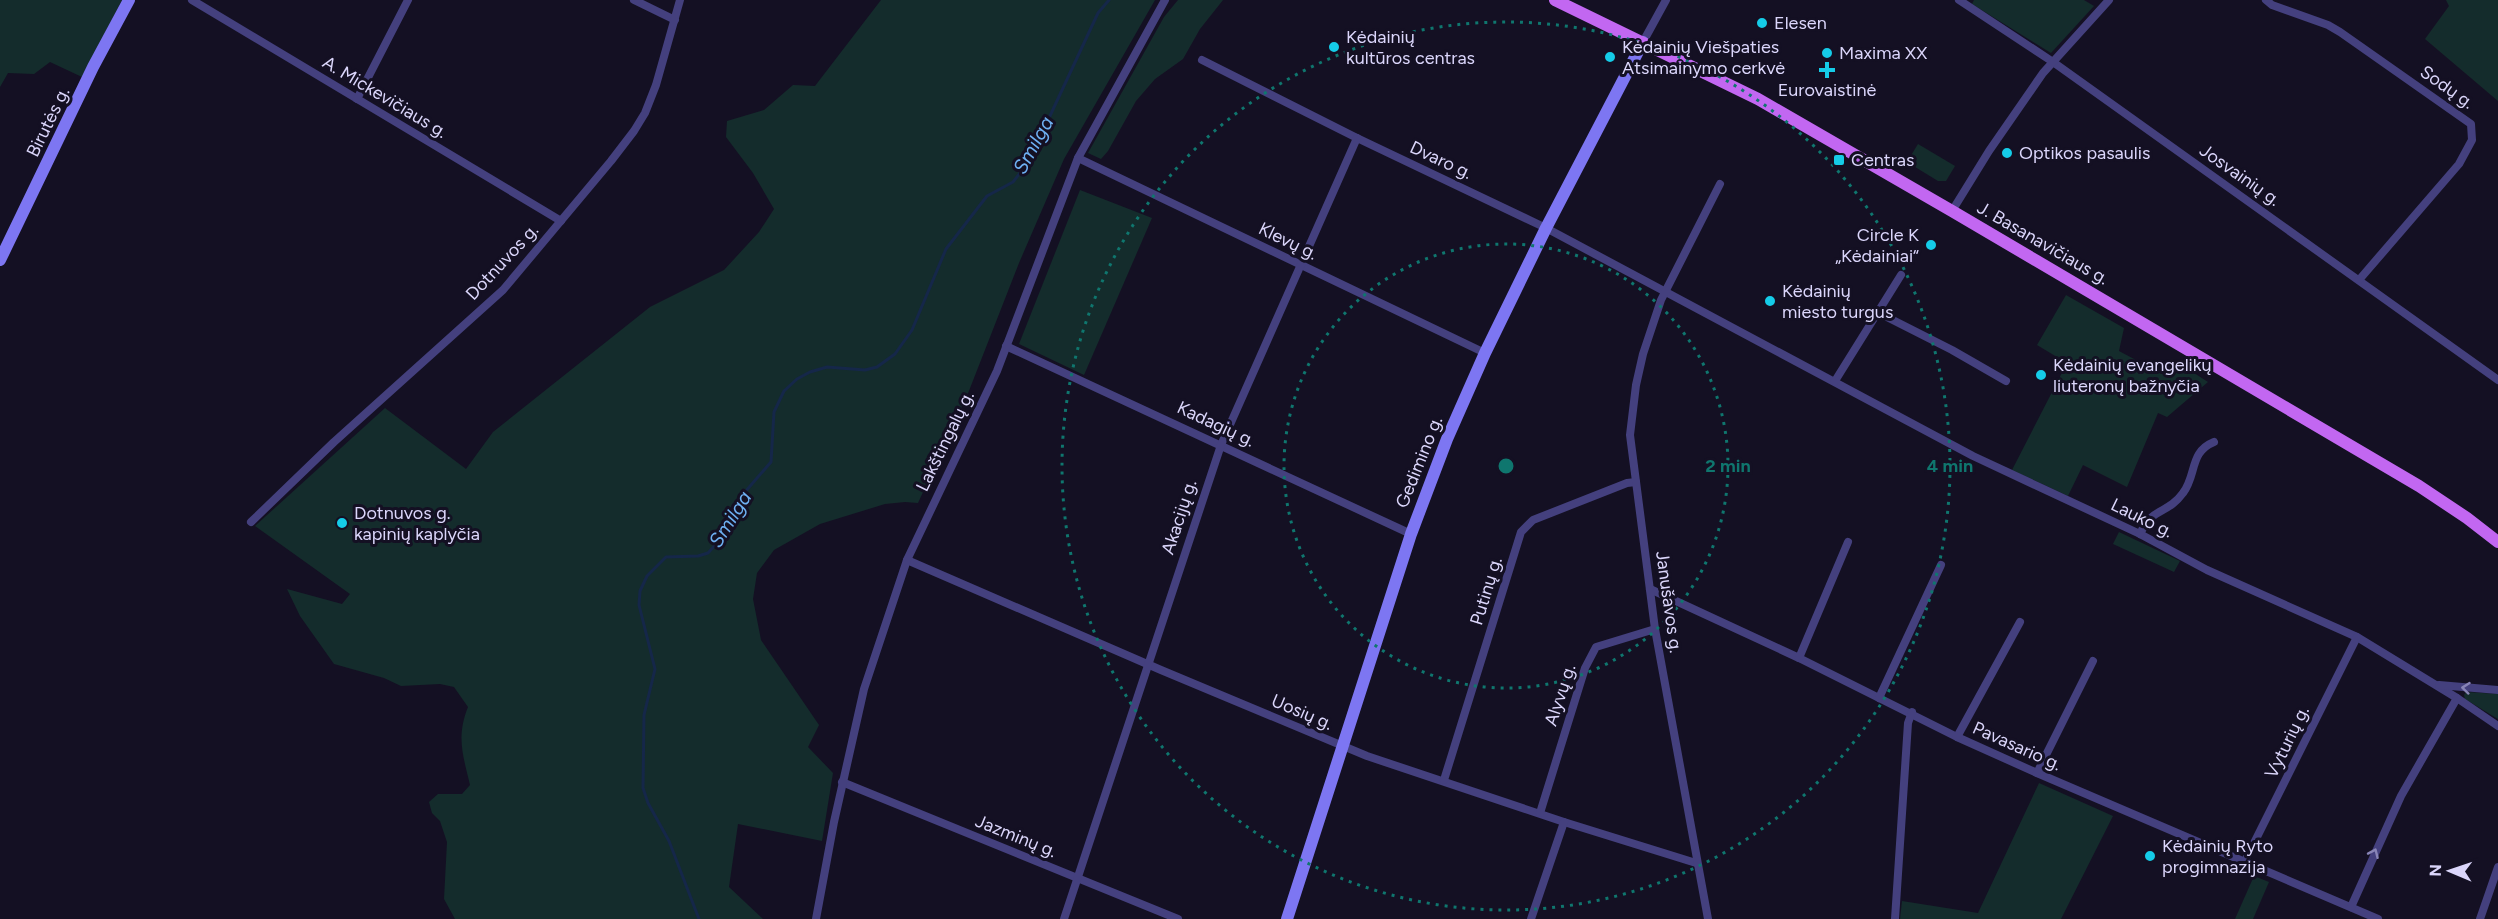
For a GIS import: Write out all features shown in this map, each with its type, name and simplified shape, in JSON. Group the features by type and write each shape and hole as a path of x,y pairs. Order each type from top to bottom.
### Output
{"main road":[{"name":"Birutės g.","path":"0,260 93,67 129,0"},
{"name":"J. Basanavičiaus g.","path":"1555,0 1758,99 2419,486 2498,542"},
{"name":"Gedimino g.","path":"1287,919 1410,534 1447,439 1485,353 1546,228 1642,42"}],"street":[{"name":"A. Mickevičiaus g.","path":"192,0 561,221"},
{"path":"357,99 408,0"},
{"path":"634,0 675,20"},
{"name":"Dotnuvos g.","path":"250,522 334,442 503,290 561,221 634,131 656,85 680,0"},
{"name":"Lakštingalų g.","path":"816,919 842,782 872,663 907,560 986,396 1078,158 1165,0"},
{"path":"1642,42 1666,0"},
{"path":"1952,211 1989,151 2043,73 2109,0"},
{"name":"Sodų g.","path":"2266,0 2272,5 2328,25 2340,32 2471,124 2472,140 2459,164 2359,280"},
{"name":"Josvainių g.","path":"1963,1 2053,62 2498,380"},
{"name":"Dvaro g.","path":"1202,60 1357,138 1546,228 1665,291"},
{"name":"Akacijų g.","path":"1064,919 1221,445 1299,264 1357,138"},
{"name":"Klevų g.","path":"1078,158 1485,353"},
{"name":"Janušavos g.","path":"1708,919 1655,629 1630,435 1631,411 1643,354 1665,291 1720,184"},
{"path":"1835,381 1901,276"},
{"name":"Lauko g.","path":"1665,291 1973,456 2140,534 2207,570 2357,637 2498,726"},
{"path":"1877,312 1952,350 2006,381"},
{"name":"Kadagių g.","path":"1006,346 1410,534"},
{"path":"2140,534 2150,516 2174,504 2186,490 2197,456 2202,449 2214,442"},
{"name":"Putinų g.","path":"1444,780 1521,532 1533,520 1627,483 1636,482"},
{"path":"1799,658 1848,542"},
{"name":"Uosių g.","path":"907,560 1342,747 1564,822 1696,863"},
{"path":"1879,698 1941,565"},
{"name":"Pavasario g.","path":"1650,589 1912,712 1957,737 2378,919"},
{"path":"1957,737 2020,622"},
{"name":"Alyvų g.","path":"1540,813 1585,668 1596,647 1655,629"},
{"name":"Vyturių g.","path":"2245,861 2357,637"},
{"path":"2037,773 2093,661"},
{"name":"Lauko g.","path":"2434,685 2498,690"},
{"path":"2351,907 2401,796 2457,698"},
{"path":"1895,919 1908,723 1912,712"},
{"name":"Jazminų g.","path":"842,782 1178,919"},
{"path":"1531,919 1564,822"},
{"path":"2480,919 2498,867"}],"green space":[{"path":"0,0 122,0 82,77 50,62 34,74 8,73 0,87"},
{"path":"881,0 1155,0 1064,159 1019,263 965,401 918,503 885,504 820,524 774,550 757,573 753,599 761,640 819,725 808,747 833,773 822,841 738,824 729,887 763,919 455,919 444,899 447,842 440,821 432,813 429,802 438,794 462,794 470,785 463,755 462,737 468,707 454,687 440,684 401,686 384,678 334,664 300,616 287,589 342,604 350,594 255,526 385,408 466,469 493,432 650,307 724,270 759,232 774,209 753,173 726,137 727,121 764,110 793,85 815,86"},
{"path":"1178,0 1223,0 1200,29 1183,59 1155,79 1136,101 1108,151 1101,159 1088,153 1164,17"},
{"path":"1974,0 2084,0 2094,6 2051,53 1972,4"},
{"path":"2446,0 2498,0 2498,101 2425,39 2449,6"},
{"path":"1918,144 1955,166 1946,181 1938,181 1907,162"},
{"path":"1080,190 1152,218 1084,375 1019,344"},
{"path":"2066,295 2124,328 2119,351 2166,376 2177,362 2208,382 2167,417 2158,413 2127,487 2083,465 2068,496 2012,470 2067,363 2037,345"},
{"path":"2119,532 2180,561 2174,572 2113,544"},
{"path":"2466,692 2498,694 2498,719 2465,699"},
{"path":"2039,783 2113,816 2061,919 1900,919 1902,901 1978,913"},
{"path":"2254,876 2269,882 2253,919 2235,919"}],"waterway":[{"name":"Smilga","path":"699,919 669,841 648,803 643,788 644,715 655,669 639,605 640,591 647,576 666,557 698,556 708,553 725,534 738,500 771,462 774,412 784,391 797,379 810,372 827,367 865,370 877,367 895,354 912,330 946,249 987,196 1013,182 1028,163 1098,13 1109,0"}],"place":[{"name":"Elesen","path":"1762,23"},
{"name":"Kėdainių kultūros centras","path":"1334,47"},
{"name":"Maxima XX","path":"1827,53"},
{"name":"Kėdainių Viešpaties Atsimainymo cerkvė","path":"1610,57"},
{"name":"Eurovaistinė","path":"1827,70"},
{"name":"Optikos pasaulis","path":"2007,153"},
{"name":"Centras","path":"1839,160"},
{"name":"Circle K „Kėdainiai“","path":"1931,245"},
{"name":"Kėdainių miesto turgus","path":"1770,301"},
{"name":"Kėdainių evangelikų liuteronų bažnyčia","path":"2041,375"},
{"name":"Dotnuvos g. kapinių kaplyčia","path":"342,523"},
{"name":"Kėdainių Ryto progimnazija","path":"2150,856"}]}
